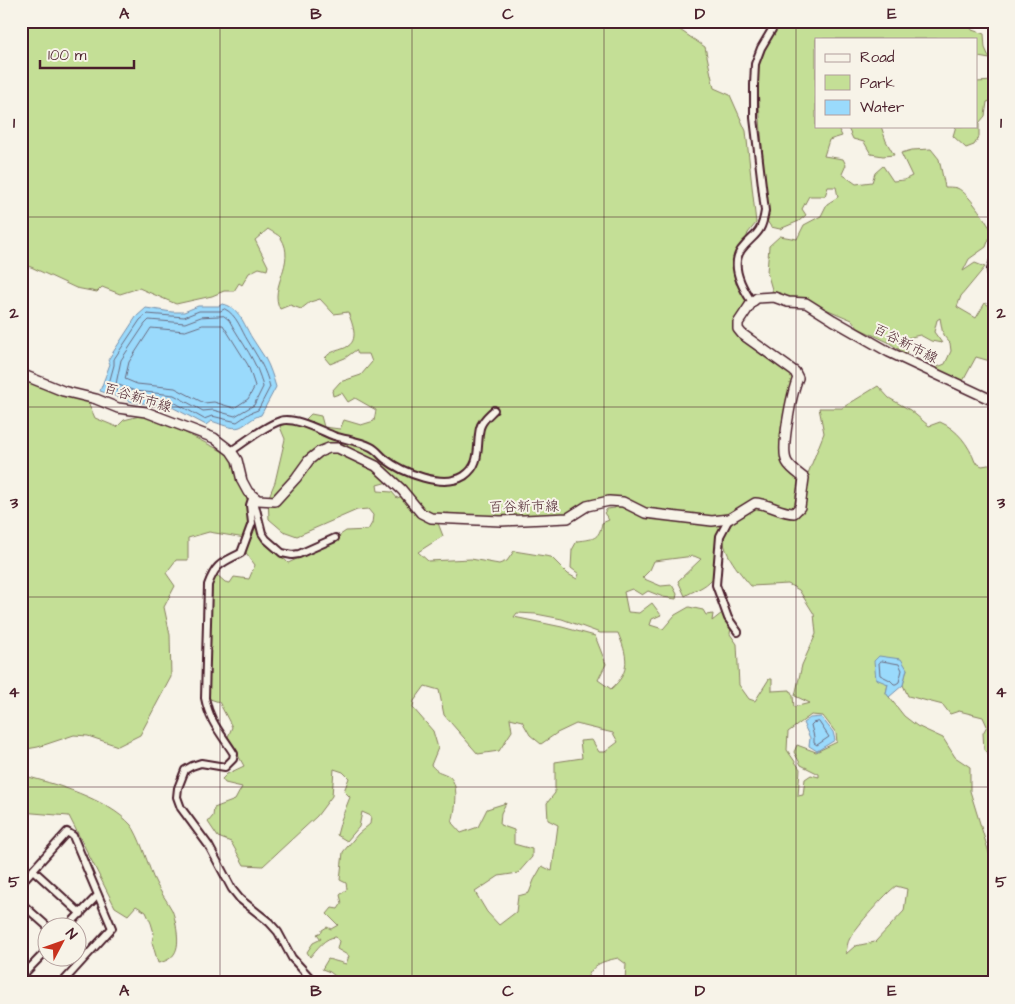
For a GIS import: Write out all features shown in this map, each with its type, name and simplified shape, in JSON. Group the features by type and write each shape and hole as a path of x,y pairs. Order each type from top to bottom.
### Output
{"main road":[{"name":"百谷新市線","path":"253,496 258,500 275,502 309,460 324,450 338,448 376,466 402,490 421,513 431,518 501,521 568,518 588,506 608,501 623,502 645,514 712,521 729,519 755,503 776,508 782,513 794,513 800,507 804,478 787,462 785,454 788,416 794,386 798,378 795,372 742,334 738,329 738,323 752,302 757,298 774,297 788,302 806,303 889,352 994,401"},
{"name":"百谷新市線","path":"21,374 63,391 96,399 118,408 146,412 214,438 231,451"},
{"path":"231,451 242,480 248,492 253,496"}],"street":[{"path":"752,302 742,287 738,276 738,261 740,252 756,236 763,224 765,211 754,118 755,64 761,48 777,21"},
{"path":"994,260 991,270 994,289"},
{"path":"231,451 281,420 292,421 334,436 356,441 371,447 386,460 406,471 429,480 442,481 464,476 474,467 478,455 480,426 494,410"},
{"path":"253,496 262,533 282,553 292,556 335,538"},
{"path":"253,496 250,506 252,522 241,553 225,560 218,566 208,585 205,698 214,725 234,754 233,759 225,767 201,763 185,770 177,797 180,808 209,846 232,889 240,899 269,922 278,932 292,958 315,983"},
{"path":"729,519 720,536 716,585 728,618 738,632"},
{"path":"21,883 66,832 73,836 112,928 62,983"},
{"path":"33,870 80,914 98,895"},
{"path":"21,903 38,918"},
{"path":"21,977 38,959"}],"green space":[{"path":"21,21 643,21 649,25 677,28 705,47 714,88 730,95 746,131 756,223 748,233 734,274 736,284 751,297 746,301 733,323 737,336 797,378 786,404 783,452 802,480 799,505 791,511 755,498 726,516 715,519 663,516 613,498 568,516 523,519 520,515 505,519 459,516 448,513 435,517 423,510 396,477 387,474 388,482 377,485 378,491 392,492 397,498 405,495 419,515 438,523 443,536 418,552 428,561 471,559 499,564 507,561 514,551 551,557 568,574 577,579 579,574 571,568 572,550 577,541 597,536 602,523 609,520 604,513 607,509 615,508 616,503 661,520 711,522 725,520 718,538 718,569 715,576 709,582 685,596 678,581 701,559 694,556 654,561 650,570 642,578 661,586 672,585 677,594 676,599 663,597 648,591 642,595 632,589 624,592 628,612 639,613 652,603 661,615 652,619 650,625 663,629 675,615 689,607 703,610 706,615 713,614 712,621 722,613 732,620 730,634 737,644 739,685 749,699 755,701 769,679 772,679 772,691 790,690 793,696 794,707 810,703 795,696 802,665 816,634 814,614 799,590 788,584 751,586 735,566 726,550 723,534 726,527 735,518 755,506 787,516 803,513 807,476 824,433 819,408 842,408 878,386 889,398 910,410 929,426 940,422 952,429 966,444 975,462 982,466 994,464 994,759 984,750 983,733 987,726 983,717 959,711 950,714 943,705 908,696 903,685 907,669 885,682 888,684 886,693 904,716 917,726 943,738 955,757 970,767 970,791 994,869 994,983 623,983 625,981 626,964 618,958 597,965 585,983 339,983 340,980 330,972 322,969 328,959 346,964 349,956 337,949 339,941 336,937 325,941 310,957 307,952 313,943 321,939 317,934 327,927 331,929 338,925 327,914 332,908 338,909 342,903 340,895 347,889 346,883 340,880 343,852 358,834 370,824 371,816 362,812 359,827 347,841 337,835 350,797 344,791 349,778 343,772 334,769 332,796 317,816 263,866 244,865 231,842 218,837 208,822 213,816 214,808 235,800 242,787 225,783 222,779 227,774 244,766 228,737 232,727 219,702 210,699 206,691 211,583 216,574 225,582 230,583 234,577 249,579 255,565 244,550 252,507 266,545 279,553 288,563 321,548 346,531 368,530 372,523 373,515 368,509 357,510 297,536 283,531 269,519 268,499 275,482 285,439 280,427 289,416 304,421 311,414 321,416 324,427 340,429 344,420 361,425 374,421 376,410 355,398 348,402 342,393 333,396 332,391 340,382 361,375 372,362 369,354 358,354 356,350 345,358 330,364 325,358 352,343 354,334 348,312 334,314 320,299 310,302 301,309 290,305 280,309 277,292 285,265 285,247 281,238 268,229 255,240 268,266 267,270 259,268 249,273 242,285 239,283 234,291 224,291 212,296 176,304 139,288 120,294 102,287 97,292 76,288 31,267 21,265","holes":["517,613 536,614 562,619 600,633 618,633 624,648 626,662 622,676 611,689 598,680 606,664 595,636 514,617","425,686 439,690 444,715 478,754 499,751 512,731 510,718 522,721 530,735 541,744 557,733 576,724 613,733 618,742 605,752 599,752 592,740 580,741 582,758 555,762 555,793 547,803 548,820 558,825 552,871 542,866 529,893 518,896 516,912 499,925 487,912 475,892 499,876 518,873 532,857 532,849 514,844 514,830 500,825 501,813 506,803 487,809 478,827 461,833 452,823 456,790 451,779 431,765 438,748 433,731 413,708 414,701","811,715 823,716 836,733 837,742 816,752 797,745 794,752 801,765 819,774 819,777 811,775 805,779 803,795 798,796 800,769 787,750 788,732","896,886 907,889 904,911 875,942 855,946 846,954 848,942 854,933"]},
{"path":"778,21 967,21 972,30 984,34 985,48 990,59 978,57 978,38 815,38 815,128 838,128 842,136 829,140 824,156 843,159 846,165 842,174 856,184 872,182 875,173 883,166 893,181 904,180 912,176 901,153 912,150 931,149 939,159 945,187 957,188 962,191 981,214 992,231 986,247 969,259 963,271 975,263 985,267 961,296 957,307 976,318 985,303 991,307 994,335 994,395 992,394 990,361 976,357 963,381 935,368 945,364 951,351 950,343 943,335 940,318 937,320 934,332 942,343 931,341 920,335 907,338 901,345 907,350 906,354 888,342 858,328 852,320 807,301 787,300 773,293 767,272 769,246 780,236 797,239 804,225 821,216 827,204 838,197 836,187 828,187 825,196 809,196 802,209 806,215 799,221 780,229 771,227 767,221 757,73 760,56"},
{"path":"994,81 994,100 987,102 985,116 979,123 979,137 974,145 966,148 953,136 955,128 978,128 978,82"},
{"path":"848,128 882,128 894,155 871,154 864,142 853,139"},
{"path":"21,378 88,402 95,418 117,427 124,420 147,414 224,452 234,461 240,484 248,500 250,519 245,538 209,532 188,538 188,560 176,560 166,573 175,586 164,607 170,635 171,677 140,735 118,746 88,736 74,735 38,747 21,750"},
{"path":"21,775 64,787 95,800 109,807 131,825 140,842 155,881 172,910 177,932 177,944 171,958 158,963 152,942 154,933 146,912 136,906 128,915 115,907 69,816 21,812"}],"water":[{"path":"222,304 233,308 237,312 265,358 271,372 276,387 261,415 237,428 211,421 206,425 170,406 133,402 100,391 110,364 108,360 136,317 146,308 184,312 198,306 219,306"},
{"path":"879,656 901,659 907,669 903,685 889,697 886,693 888,684 876,679 874,661"},
{"path":"821,717 833,732 835,740 817,751 809,746 810,738 803,723 810,718"}]}
